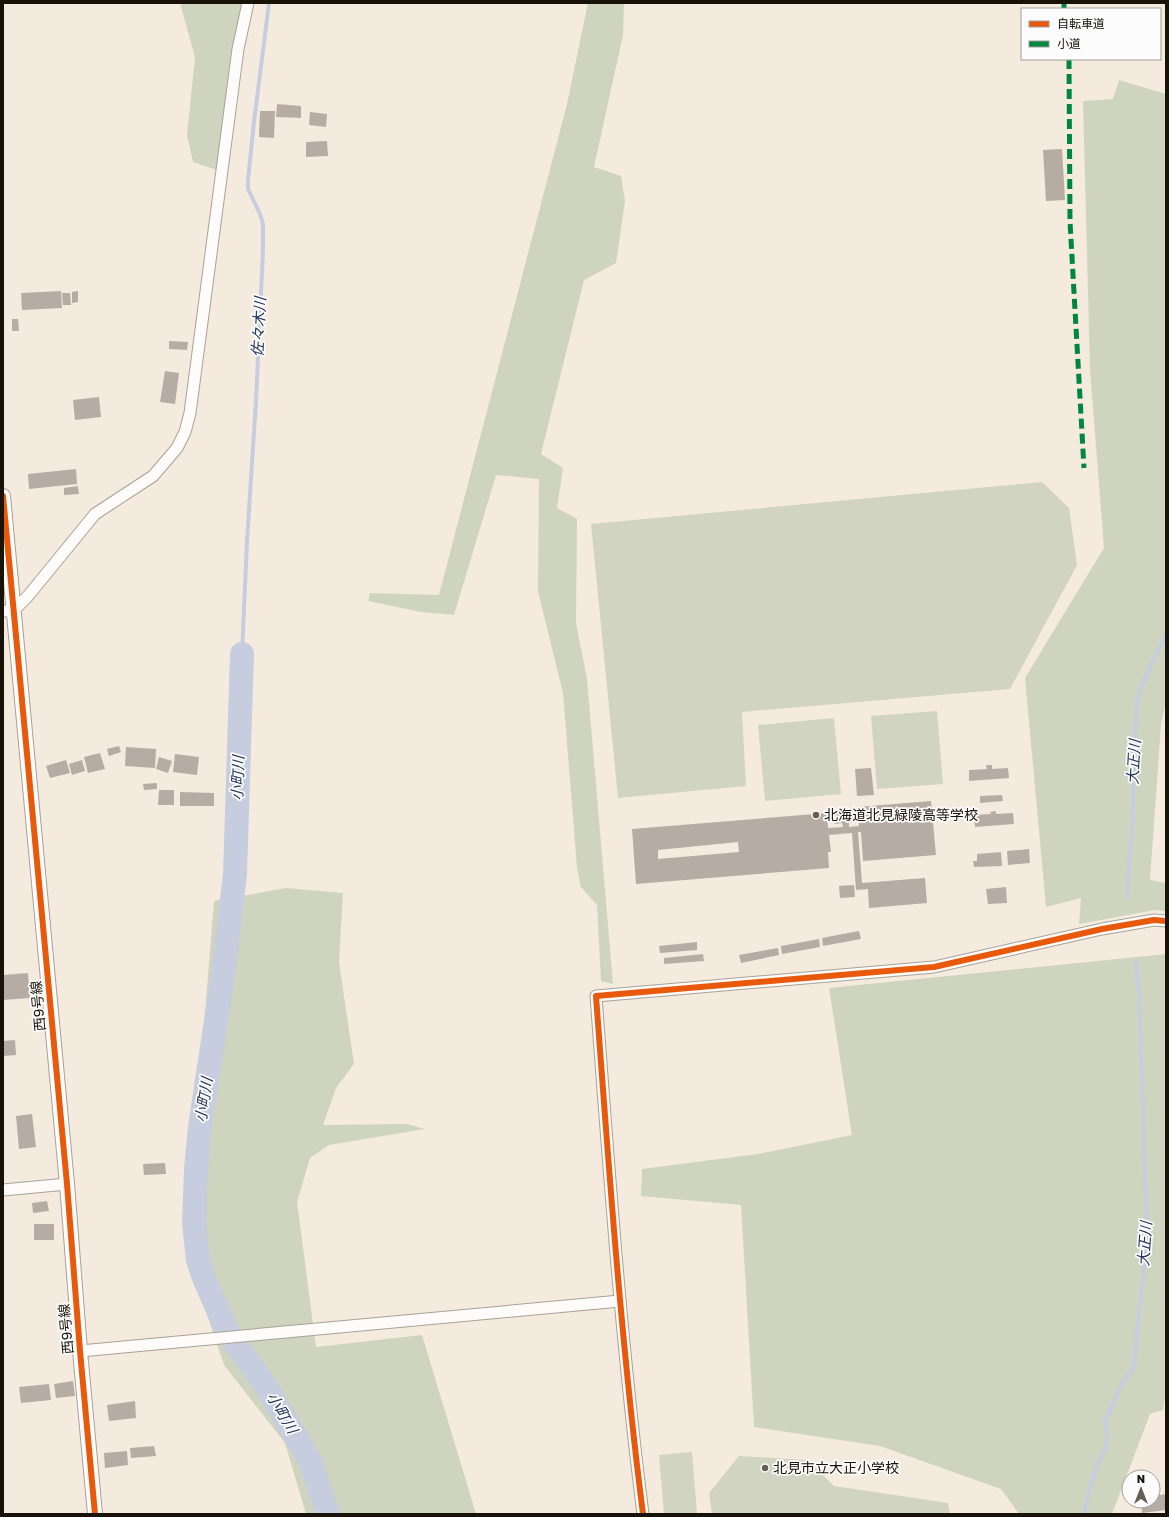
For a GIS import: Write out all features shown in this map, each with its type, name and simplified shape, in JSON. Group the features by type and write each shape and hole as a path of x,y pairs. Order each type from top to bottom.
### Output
{"street":[{"path":"8,611 28,596 95,514 153,476 177,448 185,432 190,413 238,49 248,3"},
{"name":"西9号線","path":"3,496 8,611 67,1184 95,1514"},
{"path":"644,1514 635,1449 620,1301 596,996 934,967 1102,929 1154,920 1166,921"},
{"path":"3,1190 67,1184"},
{"path":"80,1350 620,1301"}],"green space":[{"path":"180,3 242,3 223,172 193,162 187,135 195,57"},
{"path":"588,3 624,3 623,35 594,167 621,176 625,201 616,263 584,280 541,454 563,468 557,508 577,519 576,623 587,679 613,984 601,981 597,905 581,887 577,868 563,693 538,591 539,479 496,475 454,615 421,612 368,601 370,593 439,595 567,104"},
{"path":"1119,80 1166,94 1166,701 1161,724 1150,880 1166,883 1166,911 1155,910 1079,924 1081,898 1046,907 1025,678 1104,548 1090,369 1083,101 1113,99"},
{"path":"1042,482 1069,508 1077,565 1010,689 742,712 746,786 618,798 591,524"},
{"path":"937,711 943,784 877,789 871,716"},
{"path":"834,718 841,794 765,801 758,725"},
{"path":"286,888 343,893 339,962 354,1064 336,1088 323,1125 407,1124 425,1129 329,1145 310,1158 297,1202 316,1347 422,1335 476,1514 306,1514 285,1443 224,1365 188,1257 195,1078 202,1050 214,901"},
{"path":"1166,954 1166,1392 1163,1410 1150,1414 1129,1469 1121,1469 1121,1490 1112,1514 1019,1514 1001,1489 880,1446 754,1427 741,1205 641,1196 642,1169 758,1154 852,1135 829,988"},
{"path":"692,1452 697,1514 664,1514 659,1455"},
{"path":"739,1456 807,1460 834,1486 948,1503 950,1514 712,1514 709,1493"}],"building":[{"path":"277,104 301,106 301,118 276,117"},
{"path":"260,111 275,111 274,138 259,137"},
{"path":"310,112 327,114 326,127 309,125"},
{"path":"327,141 328,156 306,157 306,142"},
{"path":"1062,149 1065,200 1046,201 1043,150"},
{"path":"61,291 62,308 22,310 21,293"},
{"path":"78,291 78,302 72,303 72,292"},
{"path":"62,293 70,293 71,305 63,305"},
{"path":"12,319 18,319 19,331 12,331"},
{"path":"169,341 188,342 187,350 169,349"},
{"path":"165,371 179,373 175,404 160,402"},
{"path":"99,397 101,417 75,420 73,400"},
{"path":"76,469 77,484 29,489 28,474"},
{"path":"78,486 79,494 64,495 64,488"},
{"path":"119,746 121,752 109,756 107,749"},
{"path":"126,747 156,749 155,768 125,766"},
{"path":"100,753 105,769 88,773 84,757"},
{"path":"175,754 199,757 197,775 173,772"},
{"path":"159,757 172,761 168,773 156,769"},
{"path":"66,760 70,773 50,778 46,766"},
{"path":"82,760 85,771 72,775 69,764"},
{"path":"986,765 992,765 992,769 1008,768 1009,778 969,781 969,770 987,769"},
{"path":"871,768 874,795 857,796 855,769"},
{"path":"157,783 157,789 144,790 143,784"},
{"path":"159,790 174,790 174,805 158,805"},
{"path":"180,792 214,793 214,806 180,806"},
{"path":"1002,795 1003,801 980,803 980,796"},
{"path":"931,801 936,855 863,861 861,832 858,832 862,883 925,878 927,903 869,908 868,889 856,890 852,833 829,835 831,852 828,852 829,868 636,884 632,829 827,813 828,828 843,827 842,823 835,824 834,811 854,810 855,822 849,822 849,827 859,826 858,807","holes":["738,842 739,852 658,859 658,850"]},
{"path":"996,811 996,814 1013,813 1014,824 975,827 974,815 991,814 990,812"},
{"path":"1029,849 1030,863 1008,865 1007,851"},
{"path":"1001,852 1002,866 974,867 973,861 977,861 977,854"},
{"path":"854,885 855,897 840,898 839,886"},
{"path":"1006,887 1007,903 988,904 986,889"},
{"path":"859,931 861,939 823,946 822,938"},
{"path":"819,939 820,947 782,954 781,946"},
{"path":"697,942 697,950 660,953 659,946"},
{"path":"778,948 779,955 741,963 739,955"},
{"path":"703,954 704,961 664,964 664,958"},
{"path":"28,973 30,998 3,1000 3,975"},
{"path":"15,1040 16,1055 3,1056 3,1041"},
{"path":"32,1114 36,1147 19,1149 16,1116"},
{"path":"165,1163 166,1174 144,1175 143,1164"},
{"path":"47,1201 49,1211 33,1213 32,1203"},
{"path":"34,1224 54,1224 54,1240 34,1240"},
{"path":"73,1381 75,1396 56,1398 54,1384"},
{"path":"49,1384 51,1400 21,1403 19,1387"},
{"path":"135,1401 136,1418 109,1421 107,1405"},
{"path":"154,1446 156,1456 131,1458 130,1448"},
{"path":"127,1451 128,1465 105,1468 104,1453"},
{"path":"1166,1494 1166,1510 1142,1513 1142,1509 1161,1509 1161,1495"}],"waterway":[{"name":"佐々木川","path":"242,654 263,250 263,224 248,189 248,180 269,3"},
{"name":"大正川","path":"1127,897 1133,812 1133,762 1137,704 1140,689 1166,634"},
{"name":"小町川","path":"242,654 235,874 224,968 200,1127 196,1169 194,1223 198,1260 204,1278 227,1331 263,1382 300,1443 311,1463 328,1514"},
{"name":"大正川","path":"1084,1514 1093,1478 1106,1445 1108,1435 1105,1422 1123,1382 1134,1367 1147,1231 1139,994 1136,962"}],"marked path":[{"path":"1064,3 1064,8"},
{"path":"1069,60 1070,222 1084,468"}],"cycle path":[{"path":"3,496 67,1184 95,1514"},
{"path":"643,1514 622,1320 596,996 934,967 1102,929 1154,920 1166,921"}],"place":[{"name":"北海道北見緑陵高等学校","path":"816,815"},
{"name":"北見市立大正小学校","path":"765,1468"}]}
